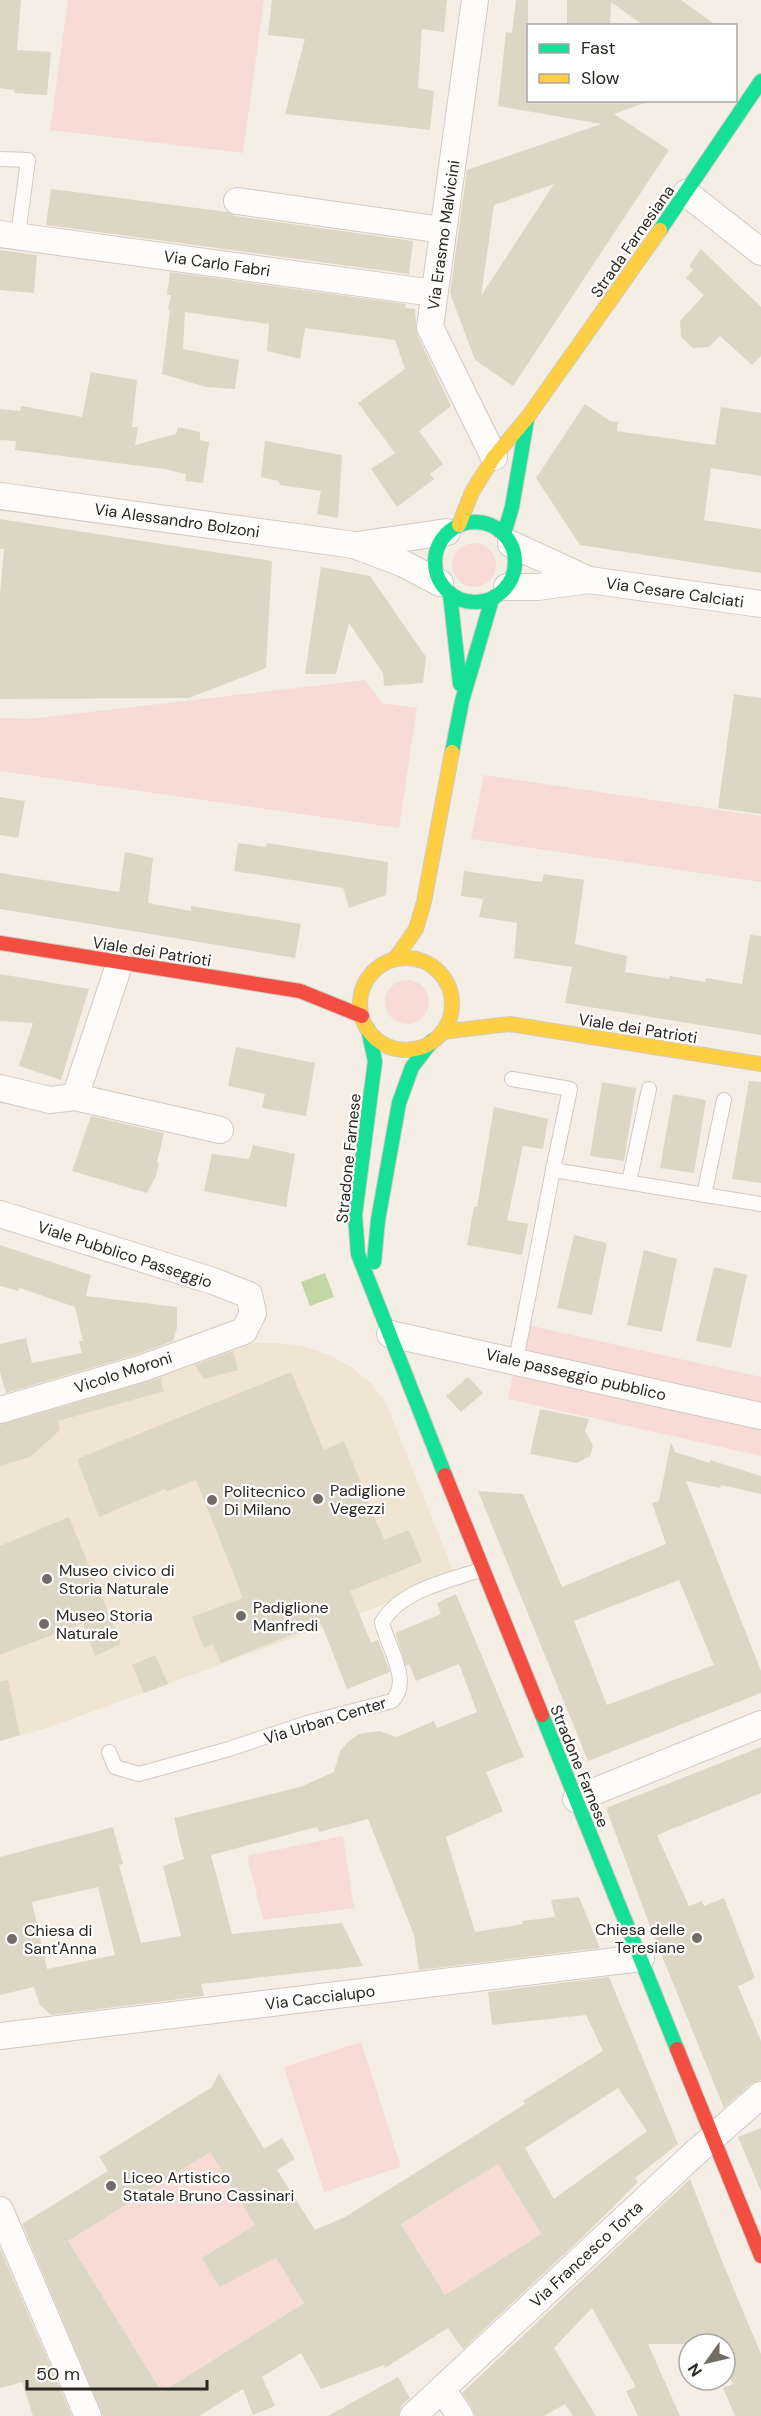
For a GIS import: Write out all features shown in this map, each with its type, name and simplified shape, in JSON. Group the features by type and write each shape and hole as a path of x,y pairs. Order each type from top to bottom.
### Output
{"street":[{"name":"Via Erasmo Malvicini","path":"475,0 430,327 494,457"},
{"name":"Strada Farnesiana","path":"453,528 494,457 527,418 686,193 761,81"},
{"path":"686,193 761,252"},
{"path":"237,201 443,230"},
{"name":"Via Carlo Fabri","path":"9,235 434,293"},
{"name":"Strada Farnesiana","path":"507,539 527,418"},
{"name":"Via Alessandro Bolzoni","path":"0,496 354,545 404,564 445,589"},
{"path":"395,959 416,928 424,902 462,700 499,593 515,566 515,555 507,539 483,522 453,528 439,543 435,556 435,570 445,589 462,700"},
{"name":"Via Alessandro Bolzoni","path":"354,545 453,528"},
{"name":"Via Cesare Calciati","path":"507,539 589,580"},
{"name":"Via Cesare Calciati","path":"499,593 589,580 761,604"},
{"path":"445,589 470,602 499,593"},
{"path":"424,902 428,943 434,968"},
{"name":"Viale dei Patrioti","path":"0,943 300,991 365,1023"},
{"path":"410,958 425,961 434,968 447,982 452,996 452,1011 437,1037 411,1050 395,1049 381,1043 365,1023 360,1004 362,989 367,980 380,965 395,959 410,958"},
{"path":"75,1097 120,962"},
{"path":"346,984 367,980"},
{"name":"Viale dei Patrioti","path":"300,991 330,986"},
{"path":"449,989 466,1000"},
{"name":"Viale dei Patrioti","path":"483,1011 510,1024 761,1064"},
{"name":"Stradone Farnese","path":"365,1023 375,1061 356,1215 358,1254 761,2256"},
{"name":"Viale dei Patrioti","path":"437,1037 510,1024"},
{"name":"Stradone Farnese","path":"372,1288 378,1220 399,1103 412,1067 437,1037"},
{"path":"0,1088 50,1100 75,1097 220,1130"},
{"name":"Viale Pubblico Passeggio","path":"0,1214 210,1280 249,1295 253,1313 244,1331"},
{"name":"Vicolo Moroni","path":"0,1410 143,1368 244,1331"},
{"name":"Viale passeggio pubblico","path":"390,1334 516,1360 761,1416"},
{"path":"576,1799 761,1724"},
{"name":"Via Caccialupo","path":"0,2036 641,1958"},
{"name":"Via Francesco Torta","path":"413,2416 761,2095"},
{"path":"0,2210 88,2416"},
{"path":"442,2389 460,2416"}],"lane":[{"path":"0,159 28,160 9,235"},
{"path":"512,1079 570,1089 516,1360"},
{"path":"629,1182 649,1089"},
{"path":"704,1195 724,1100"},
{"path":"553,1170 761,1204"},
{"name":"Via Urban Center","path":"109,1752 115,1767 139,1774 229,1749 307,1723 392,1701 399,1694 400,1684 398,1667 384,1634 382,1622 387,1613 414,1594 483,1569"}],"shaded area":[{"path":"68,0 264,0 243,153 50,130"},
{"path":"474,543 489,550 496,565 489,580 474,587 459,580 452,565 459,550"},
{"path":"365,680 382,703 417,708 399,828 0,771 0,718 29,719"},
{"path":"484,775 761,816 761,882 471,839"},
{"path":"407,980 416,981 423,986 428,993 428,1011 423,1018 416,1023 407,1024 398,1023 391,1018 386,1011 385,1002 386,993 391,986 398,981"},
{"path":"325,1273 334,1297 310,1306 301,1282"},
{"path":"523,1324 761,1377 761,1456 508,1399"},
{"name":"Politecnico Di Milano","path":"250,1343 279,1343 306,1347 331,1356 351,1367 371,1383 386,1403 456,1578 47,1728 0,1741 0,1421"},
{"path":"343,1836 354,1908 263,1920 247,1856"},
{"path":"361,2042 401,2167 324,2192 284,2067"},
{"path":"210,2152 304,2303 162,2392 68,2241"},
{"path":"498,2164 541,2234 445,2295 401,2224"}],"building":[{"path":"0,0 21,0 17,50 51,52 47,95 14,93 14,90 0,88"},
{"path":"272,0 447,0 444,32 422,29 418,88 434,91 430,130 285,114 305,39 268,35"},
{"path":"516,0 528,0 527,102 644,102 614,114 669,150 513,386 475,360 450,293 467,170 601,124 498,106 506,32 512,33","holes":["554,184 481,296 494,205"]},
{"path":"567,0 681,0 714,24 641,24 611,2 610,24 567,24"},
{"path":"51,189 227,212 235,216 413,241 409,274 46,225"},
{"path":"701,249 761,307 761,356 752,365 720,336 709,347 693,348 681,337 680,321 704,295 686,278 693,270 689,266"},
{"path":"0,250 37,255 34,293 0,290"},
{"path":"170,272 406,304 405,308 415,309 417,334 451,406 419,431 443,464 430,474 434,479 397,507 371,469 395,453 358,403 405,369 395,340 305,328 300,359 267,351 269,324 185,312 183,349 239,360 235,389 206,387 162,374 170,310 168,310 171,295 167,295"},
{"path":"91,372 137,380 132,427 138,427 135,445 176,434 178,427 200,432 200,440 209,442 203,483 185,481 186,474 165,469 15,450 16,441 0,440 0,409 20,411 21,406 82,417"},
{"path":"585,404 610,421 618,422 617,431 715,445 721,407 761,413 761,476 711,468 704,520 761,529 761,573 580,545 536,478"},
{"path":"265,441 342,455 338,518 317,514 321,491 280,485 279,481 261,477"},
{"path":"0,519 272,561 266,668 189,698 0,699 0,595 4,549 0,549"},
{"path":"321,567 370,576 426,657 423,683 384,686 383,673 349,623 336,674 305,674"},
{"path":"734,694 761,698 761,814 718,808"},
{"path":"0,797 25,801 18,838 0,835"},
{"path":"238,843 266,847 267,843 388,862 386,895 349,908 343,888 234,871"},
{"path":"125,852 153,858 148,903 191,911 191,906 301,924 295,958 0,909 0,873 119,892"},
{"path":"464,871 542,882 544,874 584,880 575,944 627,956 625,972 669,979 670,976 705,982 706,978 742,984 750,935 761,936 761,1035 565,1003 572,967 514,958 517,923 479,917 483,899 461,896"},
{"path":"0,974 89,989 61,1080 19,1066 33,1023 0,1021"},
{"path":"236,1047 315,1063 306,1116 262,1108 265,1094 228,1086"},
{"path":"749,1081 761,1082 761,1183 732,1179"},
{"path":"602,1082 636,1088 624,1161 590,1156"},
{"path":"673,1094 706,1100 694,1173 660,1168"},
{"path":"494,1107 548,1119 543,1149 523,1146 507,1220 528,1224 522,1255 467,1245 474,1207 477,1207"},
{"path":"91,1116 164,1133 156,1176 147,1193 72,1171"},
{"path":"253,1145 295,1154 286,1207 204,1191 212,1154 249,1159"},
{"path":"574,1235 607,1243 592,1315 557,1308"},
{"path":"0,1245 91,1275 86,1296 177,1307 177,1328 173,1341 138,1354 6,1393 0,1372 0,1344 26,1338 32,1363 82,1353 79,1341 83,1341 75,1307 20,1288 18,1291 0,1286"},
{"path":"644,1250 677,1259 662,1332 627,1325"},
{"path":"714,1267 747,1275 731,1348 696,1341"},
{"path":"233,1351 238,1370 204,1379 195,1365"},
{"path":"291,1372 324,1450 344,1441 384,1540 409,1530 422,1562 350,1591 371,1643 378,1640 390,1672 347,1689 321,1623 221,1663 213,1644 204,1648 192,1617 243,1598 196,1480 166,1492 165,1489 99,1517 77,1459"},
{"path":"163,1377 161,1382 164,1391 58,1421 60,1430 30,1457 0,1466 0,1425"},
{"path":"468,1377 483,1393 461,1412 446,1396"},
{"path":"540,1409 589,1419 585,1431 593,1445 590,1456 577,1463 530,1454"},
{"path":"671,1442 675,1452 761,1476 761,1494 721,1485 720,1488 686,1481 761,1671 761,1693 588,1761 478,1491 523,1494 562,1587 666,1544 652,1503 659,1501","holes":["679,1580 714,1665 607,1705 574,1621"]},
{"name":"Museo civico di Storia Naturale","path":"69,1517 121,1644 95,1656 83,1623 0,1655 0,1546"},
{"path":"456,1594 524,1757 486,1772 503,1811 446,1837 475,1932 523,1924 522,1921 555,1917 551,1900 579,1897 600,1948 419,1970 414,1935 368,1819 319,1832 317,1827 211,1855 232,1934 342,1923 363,1966 201,1984 204,1996 51,2015 40,2005 34,1987 0,1995 0,1857 113,1827 123,1864 119,1865 141,1943 181,1936 163,1866 184,1859 174,1818 300,1787 334,1772 340,1751 359,1734 379,1731 397,1737 434,1721 437,1728 477,1712 459,1664 416,1681 409,1664 406,1666 395,1633 441,1614 437,1603","holes":["98,1887 115,1955 47,1969 32,1902"]},
{"path":"155,1655 168,1684 144,1693 132,1665"},
{"path":"8,1680 20,1735 0,1741 0,1681"},
{"path":"761,1747 761,1793 657,1835 689,1906 702,1901 704,1906 724,1898 755,1978 738,1986 761,2041 761,2080 751,2084 724,2108 653,1934 606,1808"},
{"path":"609,1977 678,2144 635,2178 638,2182 589,2231 463,2349 448,2328 385,2368 384,2365 321,2389 301,2353 262,2377 275,2406 253,2415 243,2389 199,2416 103,2416 22,2224 108,2171 99,2157 212,2087 219,2073 264,2149 282,2138 295,2159 277,2170 315,2230 345,2217 525,2104 523,2101 603,2051 586,2015 492,2025 488,1992","holes":["618,2088 647,2131 554,2199 525,2148","210,2152 255,2225 202,2258 219,2287 276,2258 304,2303 162,2392 68,2241","498,2164 541,2234 445,2295 401,2224"]},
{"path":"761,2128 761,2191 738,2137"},
{"path":"690,2179 761,2354 761,2416 735,2416 725,2392 737,2392 737,2332 677,2332 677,2344 648,2344 680,2416 638,2416 626,2391 636,2387 592,2308 554,2348 596,2416 573,2416 565,2404 544,2416 475,2416 462,2393"},
{"path":"0,2248 72,2416 33,2416 22,2382 0,2388"},
{"path":"398,2377 410,2398 402,2405 398,2416 328,2416"}],"traffic: fast":[{"path":"660,230 761,81"},
{"path":"504,534 512,507 527,420"},
{"path":"475,522 490,525 503,534 512,547 515,562 512,577 503,590 490,599 475,602 460,599 447,590 438,577 435,562 438,547 447,534 460,525 475,522"},
{"path":"450,594 460,684"},
{"path":"452,752 462,701 492,599"},
{"path":"368,1029 375,1061 355,1215 358,1254 445,1475"},
{"path":"374,1262 378,1220 399,1103 412,1067 432,1041"},
{"path":"542,1715 677,2049"}],"traffic: slow":[{"path":"459,525 472,492 494,457 527,418 660,230"},
{"path":"395,959 416,929 424,902 452,752"},
{"path":"406,958 424,962 438,972 448,986 452,1004 448,1022 438,1036 424,1046 406,1050 388,1046 374,1036 364,1022 360,1004 364,986 374,972 388,962 406,958"},
{"path":"442,1032 510,1024 761,1064"}],"traffic: jam":[{"path":"0,943 300,991 362,1016"},
{"path":"445,1475 542,1715"},
{"path":"677,2049 761,2256"}],"place":[{"name":"Padiglione Vegezzi","path":"318,1499"},
{"name":"Politecnico Di Milano","path":"212,1500"},
{"name":"Museo civico di Storia Naturale","path":"47,1579"},
{"name":"Padiglione Manfredi","path":"241,1616"},
{"name":"Museo Storia Naturale","path":"44,1624"},
{"name":"Chiesa delle Teresiane","path":"697,1938"},
{"name":"Chiesa di Sant'Anna","path":"12,1939"},
{"name":"Liceo Artistico Statale Bruno Cassinari","path":"111,2186"}]}
